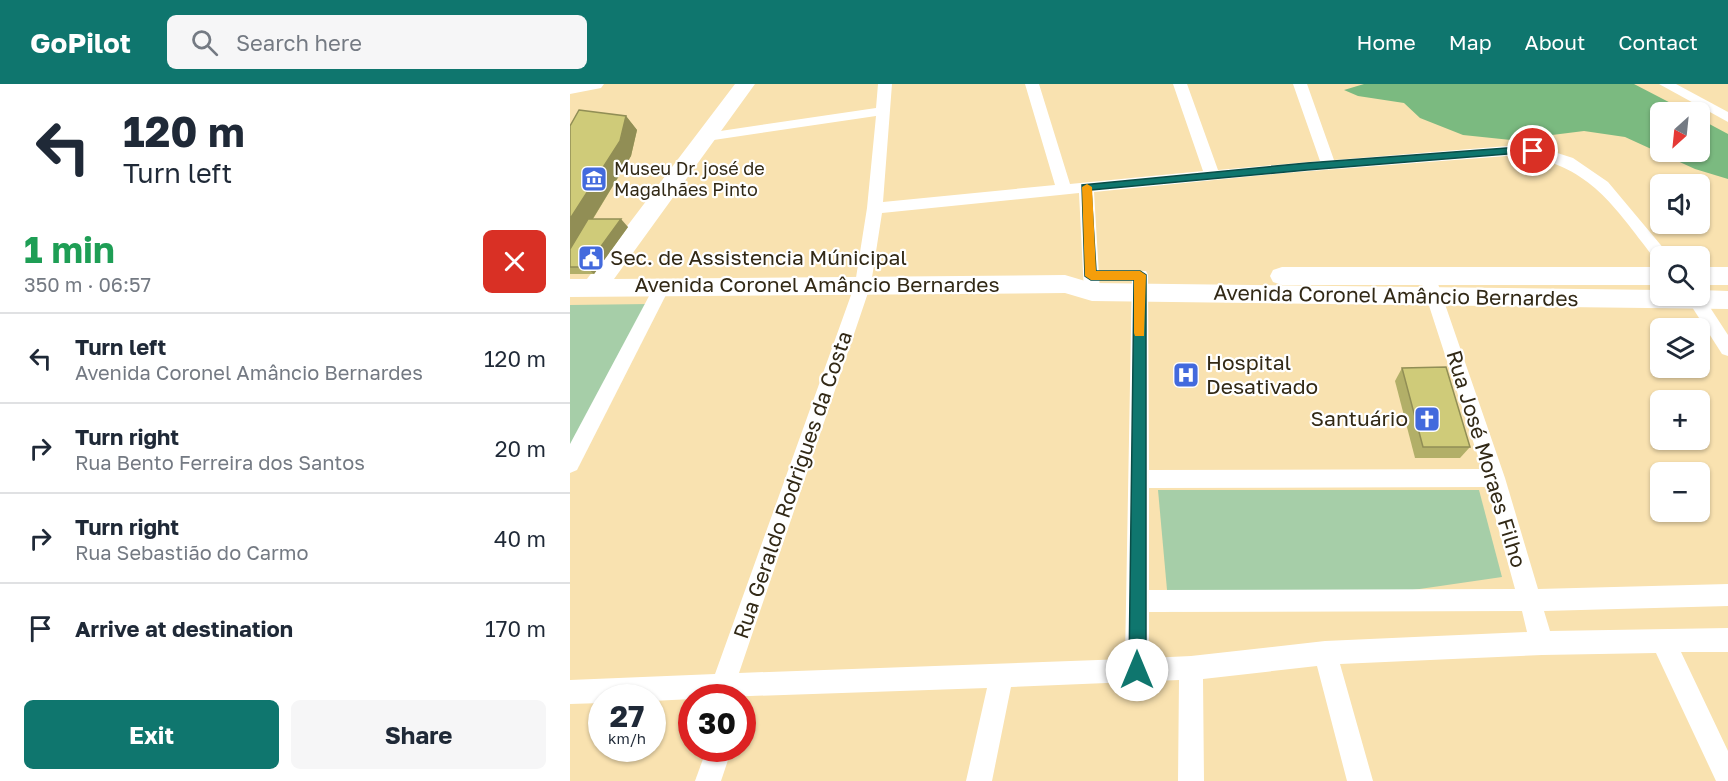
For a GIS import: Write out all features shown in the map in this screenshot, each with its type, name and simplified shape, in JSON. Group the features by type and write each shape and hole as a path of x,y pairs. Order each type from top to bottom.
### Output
{"street":[{"path":"570,88 594,84"},
{"path":"582,288 707,137 745,84"},
{"name":"Rua Geraldo Rodrigues da Costa","path":"736,684 863,284 875,208 885,84"},
{"path":"1032,84 1064,190"},
{"path":"1180,84 1212,175"},
{"path":"1300,84 1329,165"},
{"path":"1666,84 1728,118"},
{"path":"707,137 883,111"},
{"path":"875,208 1212,175 1520,150 1546,152 1578,166 1603,184 1654,246"},
{"path":"1086,188 1091,284"},
{"name":"Avenida Coronel Amâncio Bernardes","path":"1431,287 1650,276"},
{"name":"Avenida Coronel Amâncio Bernardes","path":"1710,285 1728,276"},
{"name":"Avenida Coronel Amâncio Bernardes","path":"582,288 863,284 1140,284 1650,290"},
{"path":"1137,670 1140,284"},
{"path":"570,464 662,287"},
{"name":"Rua José Moraes Filho","path":"1431,287 1495,478 1542,643"},
{"name":"Avenida Coronel Amâncio Bernardes","path":"1710,295 1728,300"},
{"path":"1705,306 1728,350"},
{"path":"1138,479 1495,478"},
{"path":"1138,602 1530,600 1728,595"},
{"path":"756,689 1002,675 1191,668 1325,653 1542,643 1728,640"},
{"path":"1663,641 1728,779"},
{"path":"1325,653 1360,781"},
{"path":"1191,668 1191,781"},
{"path":"979,781 1002,675"},
{"path":"570,692 678,691"},
{"path":"708,781 715,762"}],"green space":[{"path":"1364,84 1634,84 1669,102 1650,102 1650,148 1625,137 1584,131 1511,140 1463,135 1420,118 1404,103 1358,96 1344,90"},
{"path":"1710,124 1728,134 1728,179 1680,162 1710,162"},
{"path":"649,304 570,448 570,305"},
{"path":"1158,490 1479,490 1502,577 1351,599 1169,612"}],"building":[{"path":"579,110 626,116 620,141 570,219 570,126"},
{"path":"588,219 621,219 586,267 570,267 570,249"},
{"name":"Santuário","path":"1446,367 1470,447 1423,447 1402,368"}],"slow traffic":[{"path":"1087,187 1091,276 1140,275 1140,333"}],"place":[{"name":"Museu Dr. josé de Magalhães Pinto","path":"594,179"},
{"name":"Sec. de Assistencia Múnicipal","path":"591,258"},
{"name":"Hospital Desativado","path":"1186,375"},
{"name":"Santuário","path":"1427,419"}],"route":[{"path":"1137,670 1140,275 1091,276 1086,188 1307,166 1520,150 1533,151"}]}
